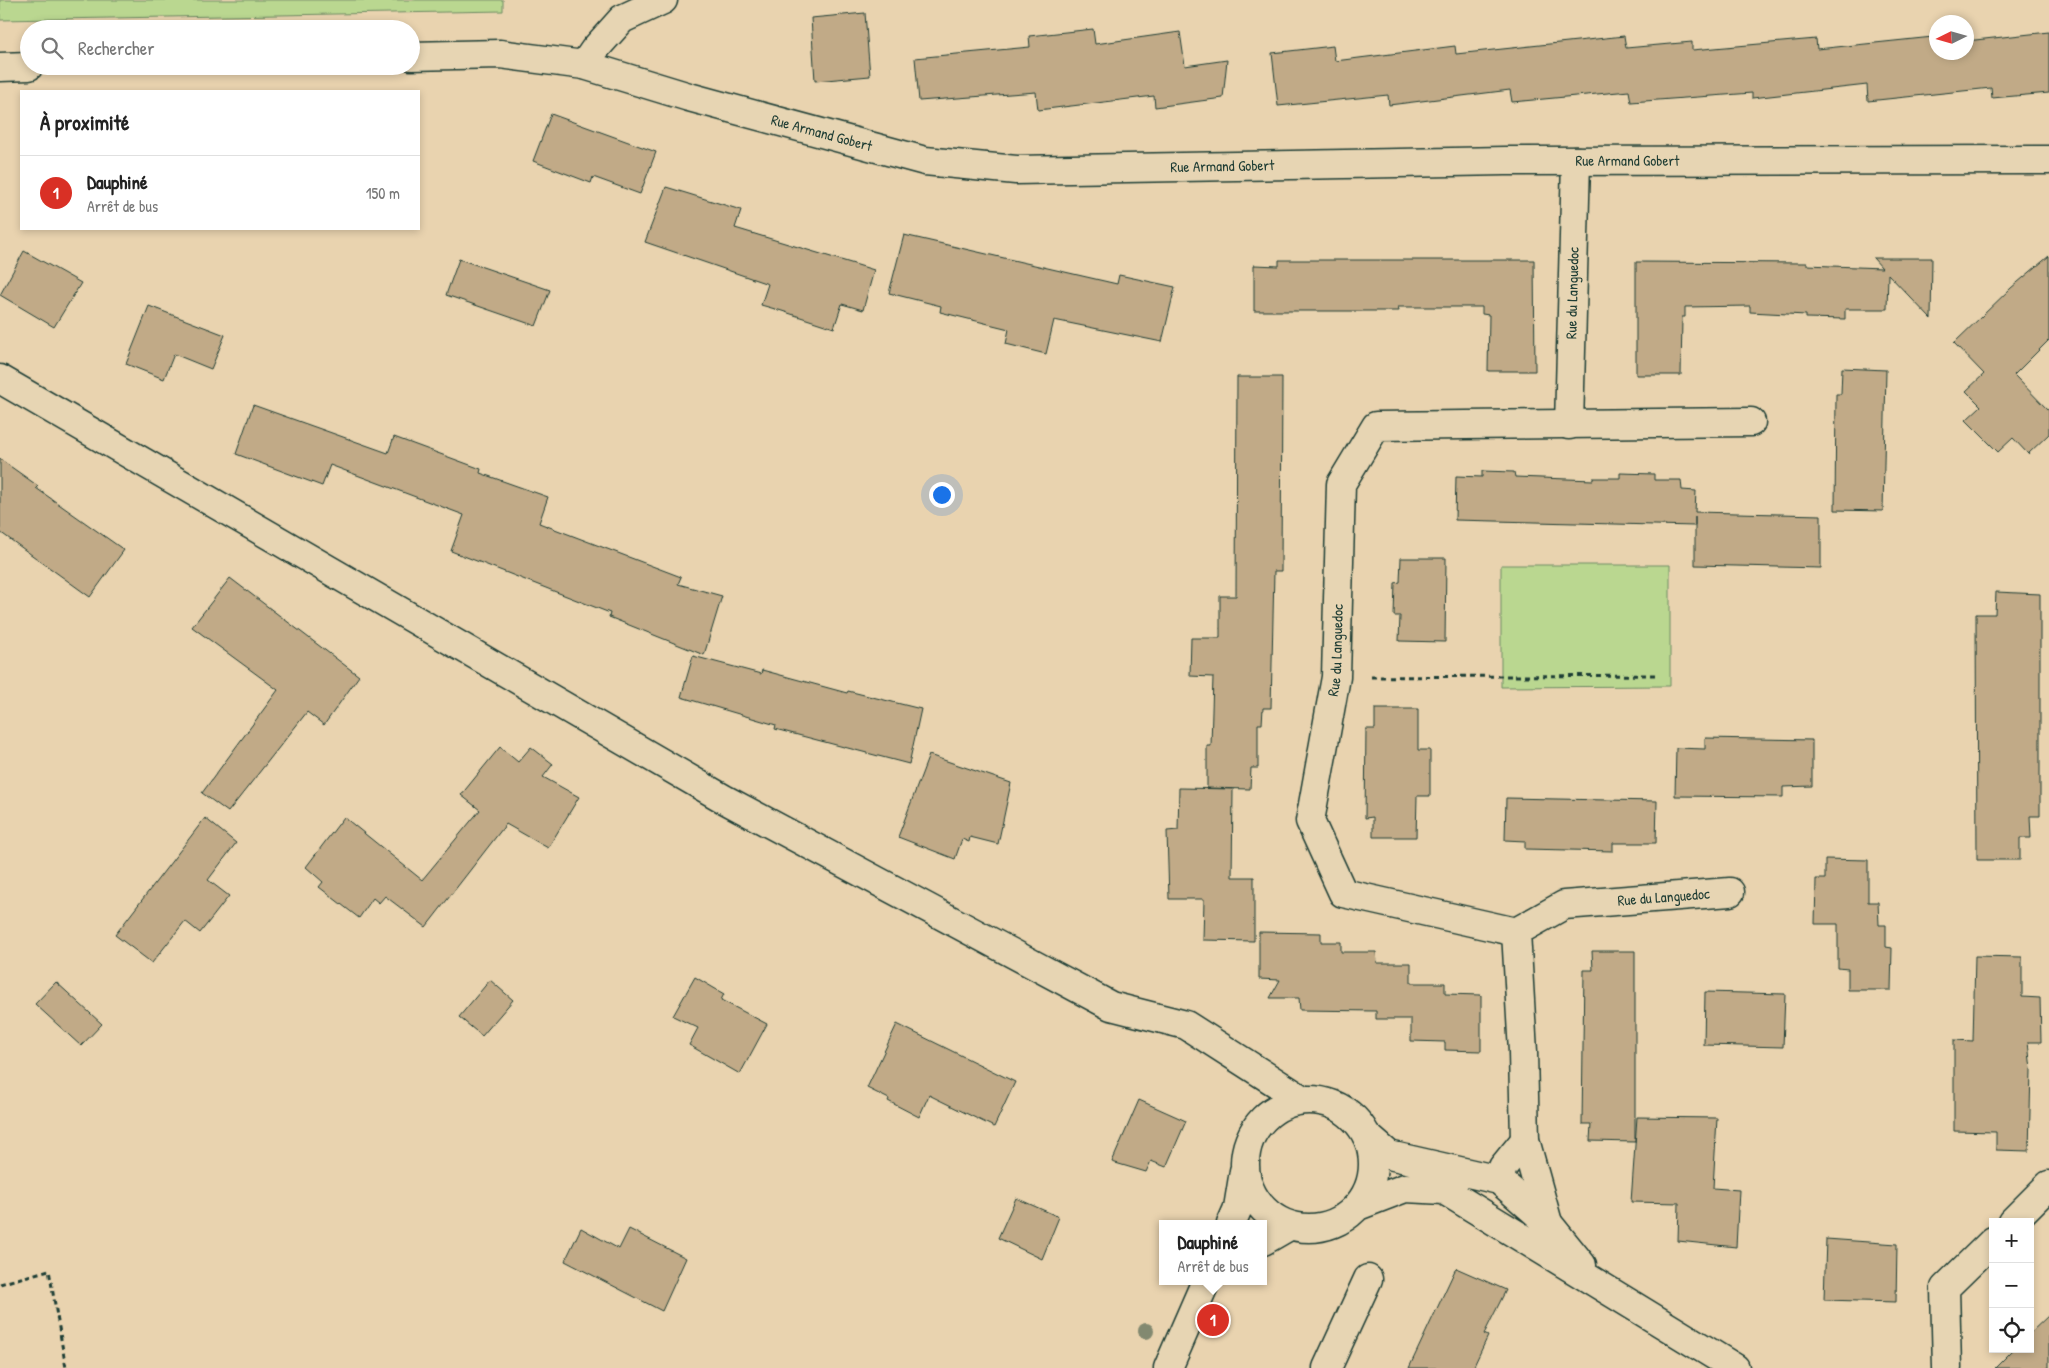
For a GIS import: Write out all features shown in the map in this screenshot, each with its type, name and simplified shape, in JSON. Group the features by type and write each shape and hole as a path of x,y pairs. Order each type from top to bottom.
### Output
{"street":[{"path":"584,65 595,49 622,19 663,0"},
{"name":"Rue Armand Gobert","path":"420,56 500,54 584,65 689,97 925,161 1016,170 1495,161 2049,160"},
{"path":"0,66 20,66"},
{"name":"Rue du Languedoc","path":"1570,424 1576,161"},
{"path":"0,378 724,799 1111,1006 1186,1025 1303,1100"},
{"name":"Rue du Languedoc","path":"1730,892 1564,905 1516,932 1343,893 1310,822 1336,677 1341,484 1376,426 1751,422"},
{"path":"1516,932 1523,1052 1525,1140 1548,1223"},
{"path":"1233,1220 1238,1208 1247,1145 1260,1123 1279,1107 1303,1100 1328,1103 1350,1115 1366,1135 1390,1155 1499,1180 1548,1223 1596,1281"},
{"path":"1358,1206 1370,1184 1372,1159 1366,1135"},
{"path":"1499,1180 1504,1167 1525,1140"},
{"path":"1244,1170 1251,1194 1267,1214 1289,1226 1314,1229 1338,1222 1358,1206 1405,1188 1444,1190 1596,1281 1735,1368"},
{"path":"2016,1218 2049,1185"},
{"path":"1267,1239 1289,1226"},
{"path":"1947,1368 1945,1288 1989,1245"},
{"path":"1327,1368 1368,1279"},
{"path":"1168,1368 1204,1285"}],"path":[{"path":"1336,677 1656,675"},
{"path":"0,1284 49,1270 66,1368"}],"green space":[{"path":"0,0 503,0 503,11 0,20"},
{"path":"1501,565 1670,565 1670,686 1501,687"}],"building":[{"path":"865,13 870,76 815,81 811,18"},
{"path":"1093,29 1095,44 1180,32 1185,66 1227,60 1223,98 1155,107 1154,96 1038,110 1036,92 919,101 915,58 1030,47 1029,36"},
{"path":"2049,32 2049,93 1992,98 1991,88 1868,101 1867,85 1752,98 1752,93 1631,102 1629,91 1512,102 1510,90 1389,105 1388,95 1278,106 1272,53 1333,46 1335,61 1455,46 1456,54 1624,36 1626,48 1692,42 1692,50 1816,39 1817,49 1929,37 1929,60 1974,60 1974,40"},
{"path":"551,114 656,152 640,194 593,177 591,183 533,161"},
{"path":"666,187 741,210 735,228 874,270 863,310 842,304 834,328 761,305 768,284 645,242"},
{"path":"904,235 1117,284 1119,275 1175,287 1162,342 1054,320 1046,354 1006,344 1009,329 940,312 941,306 889,293"},
{"path":"24,251 81,283 54,327 0,295"},
{"path":"2049,256 2049,340 2014,375 2049,411 2049,434 2028,454 2013,438 1998,452 1966,420 1981,406 1966,391 1984,374 1954,343 2011,288"},
{"path":"1873,258 1932,258 1931,319 1888,274 1887,309 1845,309 1845,319 1806,318 1806,315 1750,312 1750,306 1685,307 1685,317 1682,317 1681,375 1636,375 1636,262 1807,263 1807,265 1882,268"},
{"path":"459,259 550,290 536,326 446,295"},
{"path":"1279,260 1534,260 1535,371 1488,371 1489,315 1482,314 1482,307 1398,307 1399,311 1254,311 1254,265 1279,266"},
{"path":"149,306 225,335 211,369 174,354 164,379 126,364"},
{"path":"1842,368 1886,370 1883,511 1835,510 1836,394 1841,394"},
{"path":"1237,377 1282,377 1281,571 1274,571 1271,708 1263,708 1262,724 1258,724 1258,768 1251,768 1250,789 1207,788 1207,746 1211,746 1213,677 1190,676 1191,638 1220,638 1220,596 1236,596"},
{"path":"253,405 388,453 394,437 481,469 480,473 548,497 539,523 681,577 678,584 722,596 704,655 609,617 610,613 451,551 464,515 330,465 322,486 236,454"},
{"path":"0,459 38,486 36,488 124,550 90,597 0,532"},
{"path":"1482,471 1514,472 1515,477 1593,480 1593,478 1620,478 1620,473 1654,474 1654,480 1681,480 1682,490 1696,491 1695,512 1821,515 1821,568 1695,565 1695,526 1455,520 1456,476 1482,477"},
{"path":"1401,558 1446,558 1445,642 1399,641 1400,616 1394,616 1395,583 1400,582"},
{"path":"230,578 359,676 324,725 307,712 228,812 202,793 278,690 192,627"},
{"path":"1996,592 2040,594 2040,816 2030,816 2031,838 2020,838 2020,860 1977,860 1976,614 1995,614"},
{"path":"693,656 761,674 762,670 847,693 848,691 921,709 909,764 775,729 776,725 681,697"},
{"path":"1375,709 1418,709 1418,750 1430,750 1430,796 1417,796 1416,837 1373,837 1373,817 1365,818 1366,729 1375,729"},
{"path":"1705,738 1812,740 1812,786 1783,787 1783,797 1675,796 1676,748 1705,749"},
{"path":"500,747 518,762 531,747 553,764 543,777 579,797 548,848 506,824 426,927 385,896 379,903 373,898 359,918 319,887 323,882 306,867 344,817 422,880 480,810 461,795"},
{"path":"929,755 1011,783 998,844 970,837 969,842 962,839 955,859 898,837"},
{"path":"1179,788 1233,789 1232,877 1254,877 1254,941 1203,940 1204,899 1169,899 1167,831 1178,830"},
{"path":"1506,798 1657,801 1656,843 1613,843 1613,851 1525,849 1525,841 1505,840"},
{"path":"205,818 236,843 208,880 229,896 200,933 185,921 152,963 115,935"},
{"path":"1825,859 1868,860 1868,902 1878,902 1879,925 1886,925 1886,947 1892,948 1891,990 1848,990 1848,969 1838,968 1838,924 1815,924 1816,879 1825,879"},
{"path":"1259,932 1321,933 1321,942 1341,942 1341,952 1376,952 1377,963 1411,963 1411,983 1445,983 1445,994 1481,995 1481,1051 1445,1050 1445,1042 1411,1041 1411,1019 1376,1019 1376,1011 1300,1010 1299,998 1270,998 1280,980 1259,979"},
{"path":"1592,951 1635,951 1635,1142 1590,1141 1591,1124 1582,1124 1584,970 1593,970"},
{"path":"1975,956 2022,957 2022,997 2040,998 2041,1042 2028,1042 2031,1070 2029,1151 1996,1150 1996,1132 1954,1131 1954,1040 1973,1041"},
{"path":"695,977 724,994 721,1000 767,1024 740,1074 689,1045 698,1028 673,1016"},
{"path":"490,980 513,1000 482,1036 459,1017"},
{"path":"56,982 102,1024 81,1046 35,1004"},
{"path":"1705,992 1785,994 1783,1047 1704,1045"},
{"path":"897,1024 1015,1082 994,1127 929,1095 919,1117 867,1088"},
{"path":"1139,1100 1186,1121 1166,1167 1151,1161 1146,1172 1112,1162"},
{"path":"1637,1117 1717,1118 1713,1188 1739,1190 1736,1247 1678,1241 1679,1203 1631,1202"},
{"path":"1016,1198 1059,1217 1042,1259 998,1238"},
{"path":"581,1228 619,1249 629,1229 686,1258 662,1311 565,1261"},
{"path":"1826,1239 1897,1244 1896,1302 1824,1300"},
{"path":"1456,1268 1506,1290 1484,1334 1488,1336 1473,1368 1409,1368"},
{"path":"2049,1315 2049,1368 1995,1368 2010,1353 2034,1353 2034,1329"}],"place":[{"name":"Dauphiné","path":"1213,1320"}]}
